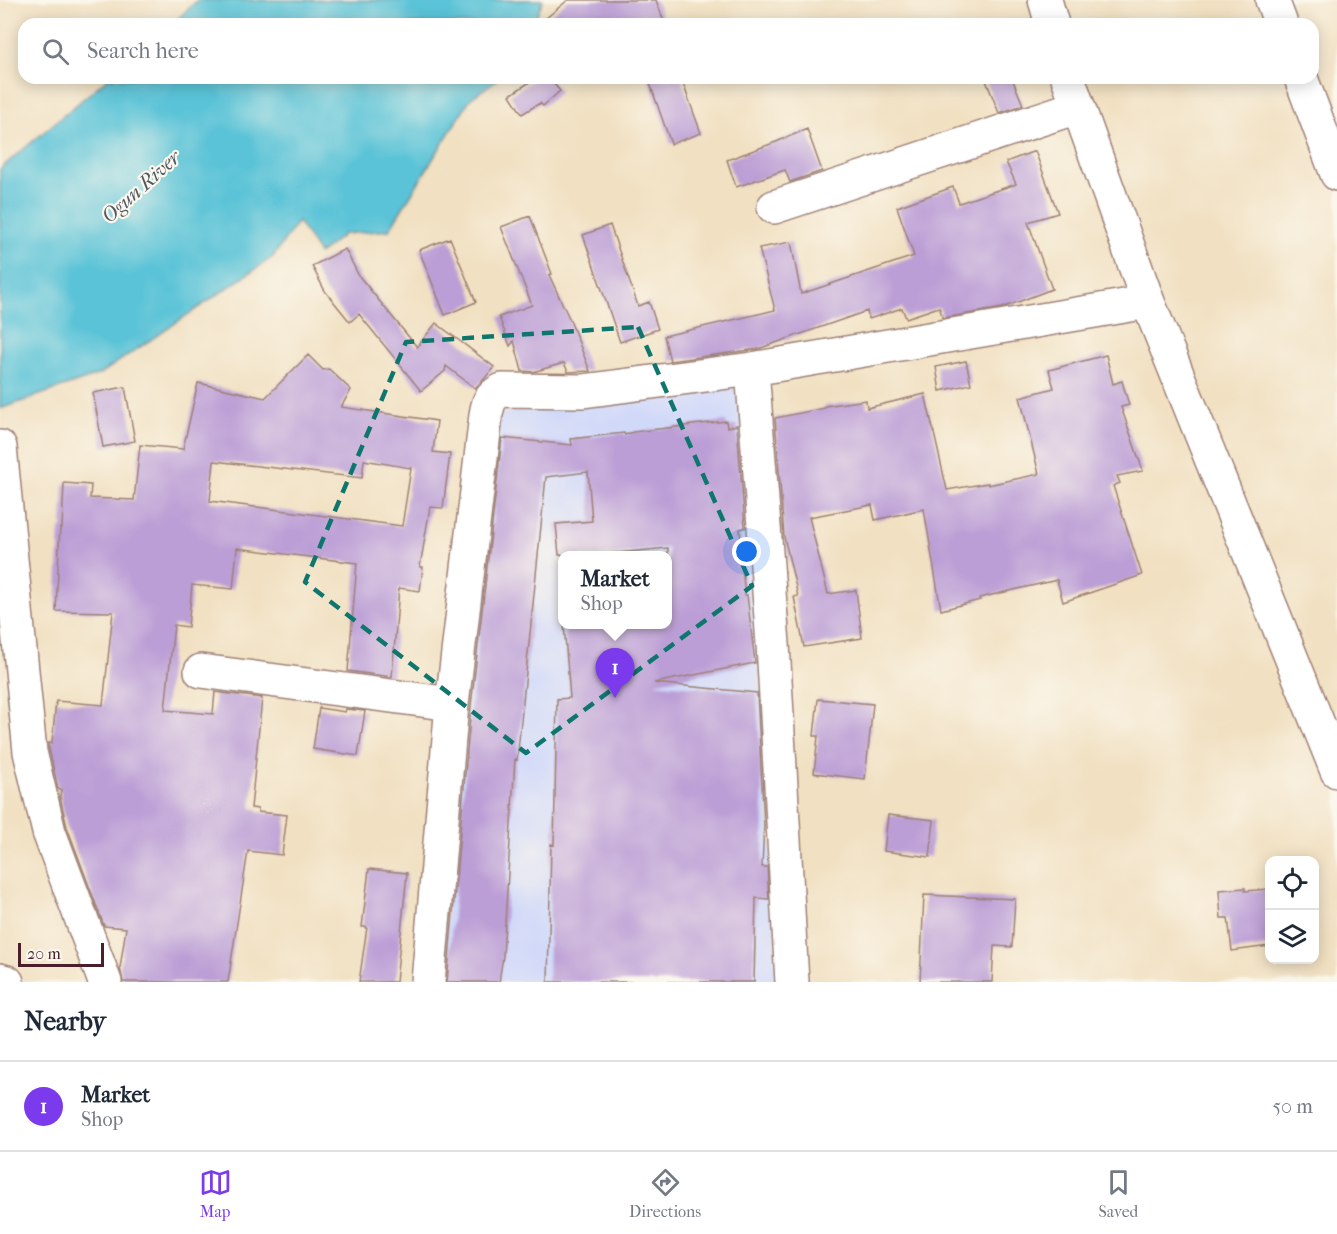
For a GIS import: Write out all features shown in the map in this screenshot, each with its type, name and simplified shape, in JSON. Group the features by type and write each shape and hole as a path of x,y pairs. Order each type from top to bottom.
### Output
{"main road":[{"path":"1045,0 1050,18"},
{"path":"1272,0 1279,18"},
{"path":"1303,84 1337,174"},
{"path":"774,207 1073,92 1148,303 1337,771"},
{"path":"428,982 452,704 486,415 488,402 493,394 502,390 584,391 752,369 1148,303"},
{"path":"752,369 772,644 792,982"},
{"path":"0,447 8,599 30,752 49,832 105,982"},
{"path":"201,671 452,704"},
{"path":"0,980 7,982"}],"highlighted area":[{"path":"638,327 752,586 526,753 305,582 406,342"}],"shaded area":[{"path":"742,375 779,982 440,982 496,414"}],"water":[{"path":"198,0 543,0 536,18 178,18"},
{"name":"Ogun River","path":"101,84 491,84 470,99 389,230 344,234 319,254 298,221 273,257 100,374 0,409 0,169"}],"building":[{"path":"568,0 656,0 663,18 546,18"},
{"path":"527,84 554,84 560,91 543,106 540,103 522,114 510,95"},
{"path":"650,84 683,84 701,133 671,144"},
{"path":"987,84 1014,84 1023,105 999,113"},
{"path":"807,129 822,171 790,182 785,170 736,187 727,160"},
{"path":"1035,151 1058,213 1028,222 1052,289 1002,308 943,318 939,307 906,318 902,308 869,319 867,311 758,349 670,361 664,336 775,310 759,248 791,242 801,294 914,256 897,207 953,187 959,203 1016,184 1006,162"},
{"path":"530,216 552,274 549,275 590,371 568,372 564,363 533,372 522,371 514,341 510,346 499,317 532,305 501,227"},
{"path":"610,225 638,306 649,302 658,329 620,342 583,235"},
{"path":"450,238 476,302 445,315 419,250"},
{"path":"345,249 359,276 417,347 436,323 494,367 486,377 475,388 446,366 445,371 421,391 359,314 350,322 325,291 312,266"},
{"path":"308,355 323,370 329,369 351,390 341,407 437,421 433,452 450,454 443,508 430,507 420,567 423,567 420,591 399,588 392,677 348,671 357,563 237,548 233,589 192,585 188,627 174,625 165,710 213,714 215,692 262,698 251,808 258,809 258,812 287,815 282,855 248,851 228,982 123,982 120,968 126,928 104,926 67,827 60,797 61,790 58,789 48,743 52,743 56,701 103,705 113,612 56,611 64,483 91,485 90,498 134,500 140,445 183,449 198,383 265,398","holes":["364,460 411,468 402,526 210,501 214,461 362,478"]},
{"path":"1106,355 1113,384 1122,381 1129,405 1121,407 1143,471 1117,476 1120,483 1113,486 1142,575 1063,602 1057,580 979,598 980,600 941,610 924,509 875,520 872,505 809,517 828,594 856,590 862,638 804,647 794,597 798,596 784,537 775,418 825,408 825,406 866,400 867,408 925,394 947,490 988,483 988,485 1039,474 1020,397 1054,388 1049,370"},
{"path":"966,361 971,384 940,391 936,367"},
{"path":"125,387 135,441 103,447 93,393"},
{"path":"726,421 727,427 737,425 745,528 740,529 741,541 739,541 755,663 654,683 757,693 764,825 762,867 767,867 769,899 756,898 754,982 548,982 557,699 570,698 564,629 672,629 672,551 668,551 668,548 638,551 559,551 556,524 592,521 588,472 546,477 517,760 515,759 503,956 499,982 447,982 471,706 502,438 572,445 571,439 624,433 625,435 633,432"},
{"path":"818,699 873,704 865,779 814,773 818,736 814,736"},
{"path":"319,708 345,712 346,709 365,711 358,756 313,749"},
{"path":"888,815 934,820 930,857 884,851"},
{"path":"369,869 407,873 396,982 359,982 367,927 362,927"},
{"path":"1265,889 1265,947 1232,951 1228,918 1221,918 1219,890"},
{"path":"924,895 1015,899 1012,947 994,946 992,982 920,982"}],"place":[{"name":"Market","path":"615,698"}]}
